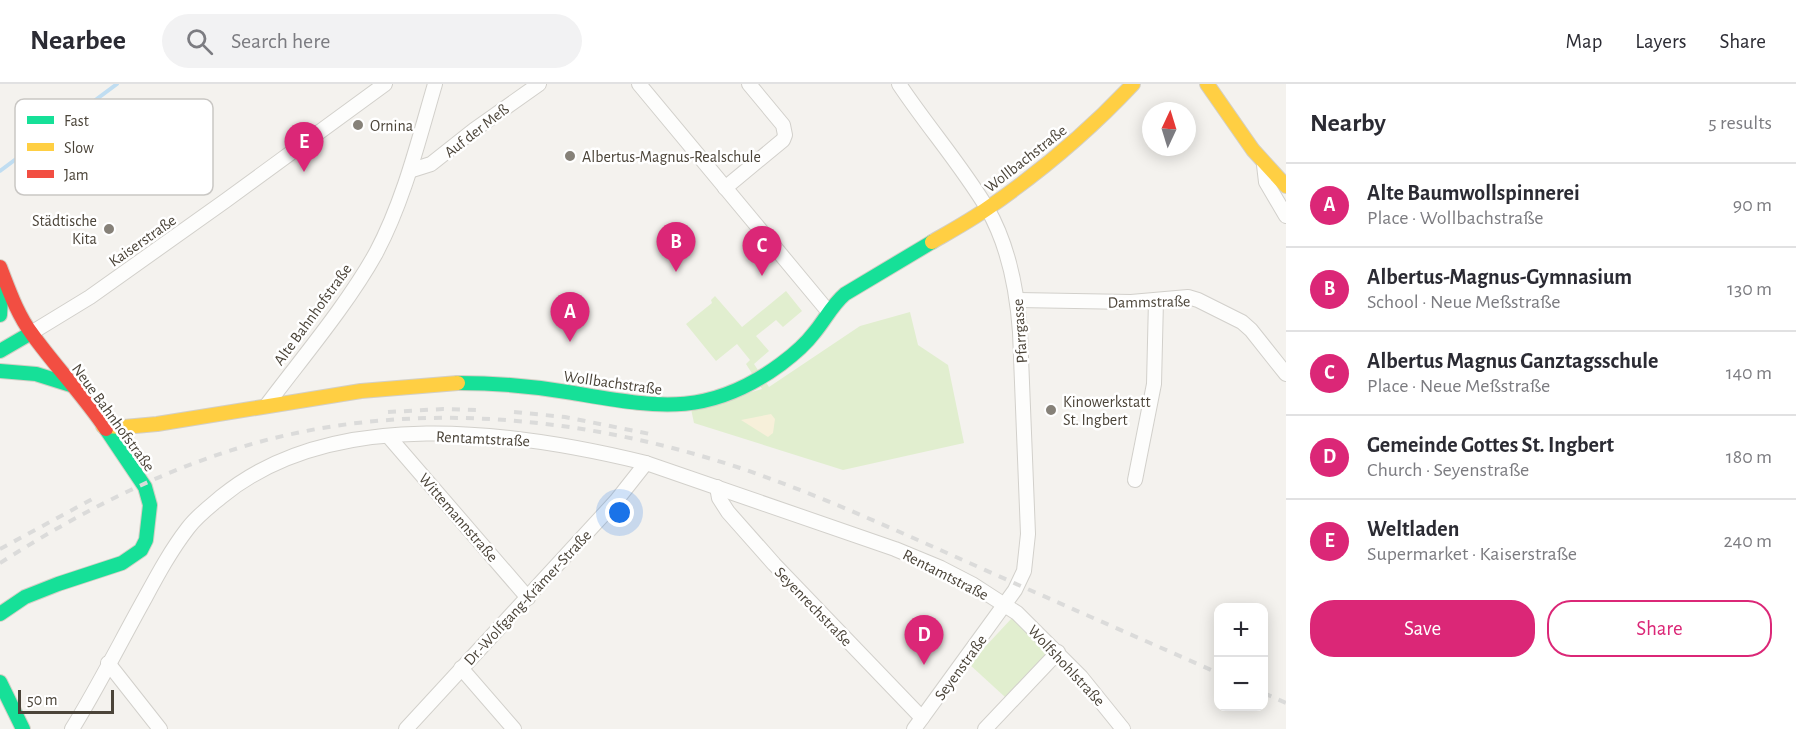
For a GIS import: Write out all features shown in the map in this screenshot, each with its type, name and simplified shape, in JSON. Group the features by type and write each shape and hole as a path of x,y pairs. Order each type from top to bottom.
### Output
{"street":[{"name":"Kaiserstraße","path":"0,351 90,297 385,84"},
{"name":"Alte Bahnhofstraße","path":"266,406 339,308 375,254 412,170 435,84"},
{"name":"Auf der Meß","path":"412,170 431,164 539,84"},
{"path":"639,84 828,310"},
{"path":"725,188 783,140 785,135 783,126 749,84"},
{"name":"Pfarrgasse","path":"899,84 987,209 1007,255 1018,300 1028,534 1024,571 1005,606"},
{"name":"Wollbachstraße","path":"266,406 368,389 461,383 497,383 540,388 643,406 674,406 716,399 754,382 786,360 813,335 828,310 845,294 987,209 1038,171 1087,130 1133,84"},
{"path":"1207,84 1240,137 1286,186"},
{"path":"1264,165 1266,182 1286,216"},
{"name":"Neue Bahnhofstraße","path":"0,614 20,600 40,591 123,563 141,550 146,540 150,516 150,505 145,487 104,426 31,333 16,308 1,271"},
{"path":"0,315 1,271"},
{"name":"Dammstraße","path":"1018,300 1131,302 1188,297 1242,322 1286,374"},
{"path":"1135,480 1154,384 1156,300"},
{"path":"0,371 25,370 73,385"},
{"path":"104,426 130,427 266,406"},
{"name":"Rentamtstraße","path":"75,727 108,663 173,549 189,527 221,497 251,475 282,459 315,447 349,441 424,434 491,435 569,446 646,463 896,549 941,568 1005,606"},
{"name":"Wittemannstraße","path":"389,437 528,598"},
{"name":"Dr.-Wolfgang-Krämer-Straße","path":"406,729 616,501 646,463"},
{"name":"Seyenrechstraße","path":"717,487 719,498 728,512 918,724"},
{"name":"Wolfshohlstraße","path":"1005,606 1017,613 1058,652 1123,729"},
{"name":"Seyenstraße","path":"918,724 1005,606"},
{"path":"985,729 1058,652"},
{"path":"108,663 160,729"},
{"path":"461,668 514,729"},
{"path":"1,686 23,729"}],"green space":[{"path":"786,291 802,311 783,327 776,320 756,336 769,351 754,364 769,387 860,326 910,312 918,345 948,365 964,443 843,470 694,423 691,409 762,389 746,364 750,360 737,344 716,361 686,324 712,303 711,300 715,296 742,327"},
{"path":"1012,618 1051,654 1005,697 969,664"}],"sand":[{"path":"771,414 775,419 773,433 768,437 741,420"}],"waterway":[{"path":"97,99 117,84"},
{"path":"0,171 15,160"}],"railway":[{"path":"388,412 478,410"},
{"path":"514,412 565,417 650,434"},
{"path":"0,563 93,509 157,478 259,442 318,429 379,421 440,418 501,420 562,426 622,436 682,450 740,468 887,526 1214,671"},
{"path":"0,549 96,497"},
{"path":"1268,695 1286,703"}],"traffic: fast":[{"path":"458,383 499,384 652,404 703,401 728,394 754,382 803,346 845,294 932,242"},
{"path":"0,315 2,283"},
{"path":"0,351 31,333"},
{"path":"0,371 36,374 71,385"},
{"path":"0,614 25,597 122,563 141,550 146,540 150,505 145,487 106,429"},
{"path":"0,682 23,729"}],"traffic: slow":[{"path":"932,242 1027,180 1082,134 1133,84"},
{"path":"1207,84 1253,150 1286,186"},
{"path":"103,426 157,424 361,391 458,383"}],"traffic: jam":[{"path":"0,267 14,302 27,326 106,429"}],"place":[{"name":"Ornina","path":"358,125"},
{"name":"Albertus-Magnus-Realschule","path":"570,156"},
{"name":"Weltladen","path":"304,172"},
{"name":"Städtische Kita","path":"109,229"},
{"name":"Albertus-Magnus-Gymnasium","path":"676,272"},
{"name":"Albertus Magnus Ganztagsschule","path":"762,276"},
{"name":"Alte Baumwollspinnerei","path":"570,342"},
{"name":"Kinowerkstatt St. Ingbert","path":"1051,410"},
{"name":"Gemeinde Gottes St. Ingbert","path":"924,665"}]}
